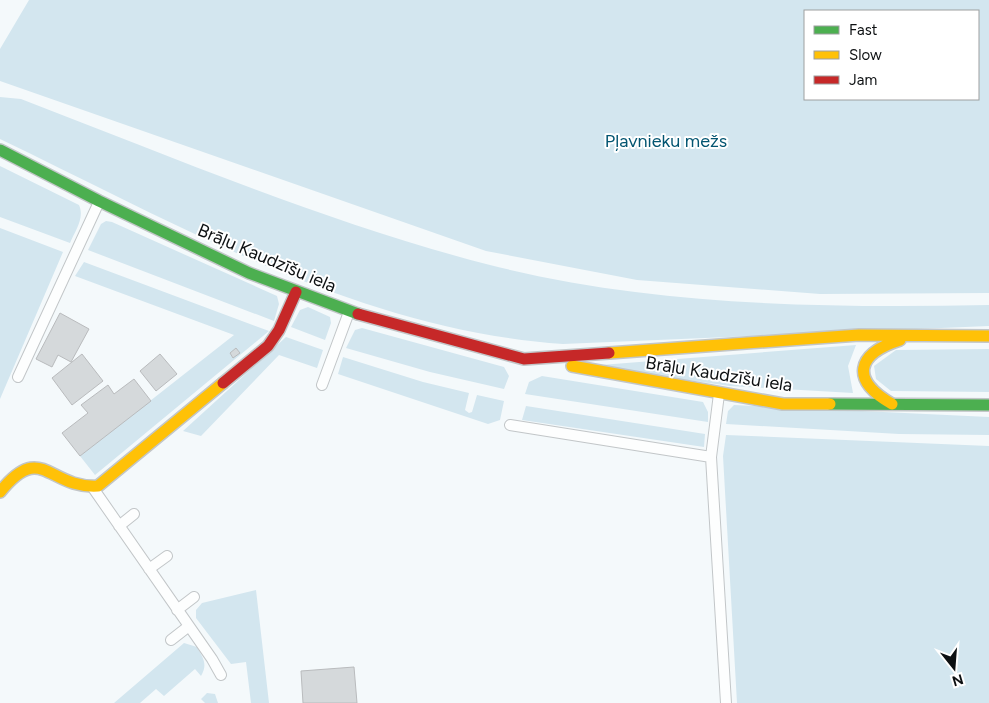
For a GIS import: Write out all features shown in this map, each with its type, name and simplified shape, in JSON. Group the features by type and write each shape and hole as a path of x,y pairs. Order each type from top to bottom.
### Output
{"street":[{"name":"Brāļu Kaudzīšu iela","path":"0,150 99,202 249,273 296,292 349,311 524,359 852,335 910,337 989,336"},
{"path":"0,492 22,469 34,466 88,489 98,486 260,354 275,338 296,292"},
{"path":"892,404 870,389 863,372 864,362 870,353 879,346 910,337"},
{"name":"Brāļu Kaudzīšu iela","path":"534,359 783,404 989,405"}],"lane":[{"path":"18,377 99,202"},
{"path":"322,385 349,311"},
{"path":"719,393 711,457 726,703"},
{"path":"510,425 711,457"},
{"path":"92,488 212,659 221,675"},
{"path":"119,526 134,514"},
{"path":"149,569 167,556"},
{"path":"177,610 194,597"},
{"path":"171,640 188,626"}],"green space":[{"name":"Pļavnieku mežs","path":"29,0 989,0 989,293 820,294 637,280 486,251 0,81 0,49"},
{"path":"0,97 21,99 195,167 312,210 430,249 490,265 551,279 613,289 738,302 863,306 989,305 989,326 563,344 488,335 415,318 343,296 203,238 135,205 0,139"},
{"path":"0,166 79,205 81,210 80,220 70,243 0,217"},
{"path":"106,221 277,296 279,304 274,321 88,250 101,224"},
{"path":"0,228 63,252 0,399"},
{"path":"84,262 269,331 95,475 80,456 234,335 75,276"},
{"path":"308,307 330,317 331,323 325,340 291,327 300,310"},
{"path":"362,328 504,367 509,376 504,389 430,372 346,348 355,330"},
{"path":"286,337 323,350 317,368 279,355 201,436 183,431"},
{"path":"856,345 848,366 853,393 730,386 588,366"},
{"path":"989,349 989,392 891,391 876,379 874,366 896,350"},
{"path":"343,357 423,382 469,393 465,410 469,413 472,412 477,395 504,401 500,420 488,424 338,374"},
{"path":"542,376 703,402 708,412 708,422 525,394 529,382"},
{"path":"734,405 989,417 989,435 899,434 726,424 728,411"},
{"path":"526,406 705,434 704,447 522,420"},
{"path":"726,435 989,446 989,703 737,703 723,456"},
{"path":"256,590 269,703 251,703 246,662 231,664 196,618 196,610 202,603"},
{"path":"184,643 197,647 201,654 204,668 201,676 195,669 164,696 156,689 140,703 114,703"},
{"path":"207,693 215,694 218,703 205,703 201,699"}],"building":[{"path":"60,313 89,329 71,362 58,355 52,367 36,359"},
{"path":"236,348 240,353 233,358 230,353"},
{"path":"82,354 103,381 72,405 52,378"},
{"path":"160,354 177,374 156,391 140,371"},
{"path":"134,379 151,401 80,456 62,433 88,413 81,405 108,385 114,394"},
{"path":"354,667 357,703 303,703 301,671"}],"traffic: fast":[{"path":"0,150 99,201 249,273 358,314"},
{"path":"830,404 989,405"}],"traffic: slow":[{"path":"609,353 859,335 989,336"},
{"path":"892,404 878,395 869,386 864,377 864,368 867,360 874,353 900,340"},
{"path":"572,366 783,404 830,404"},
{"path":"0,492 14,477 26,470 36,468 81,485 98,486 223,383"}],"traffic: jam":[{"path":"223,383 268,346 279,330 296,292"},
{"path":"358,314 524,359 609,353"}]}
